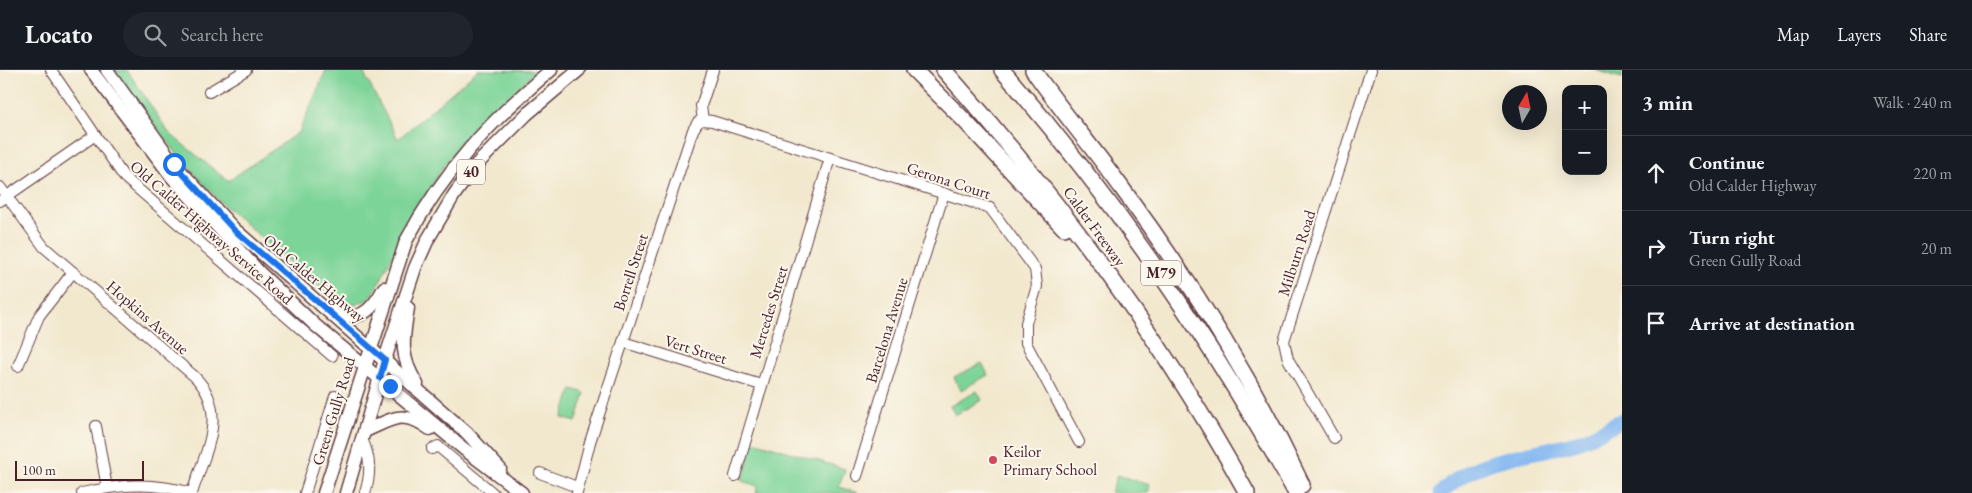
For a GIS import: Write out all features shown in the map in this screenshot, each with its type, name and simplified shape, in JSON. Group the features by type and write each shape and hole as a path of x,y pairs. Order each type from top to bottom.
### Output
{"highway":[{"path":"914,70 1053,215 1132,307"},
{"name":"Calder Freeway","path":"944,70 1049,193 1132,307 1214,433 1248,493"},
{"name":"Calder Freeway","path":"1002,70 1076,158 1140,244 1226,371 1296,493"},
{"path":"1033,70 1125,191 1210,319 1247,377 1306,493"}],"main road":[{"name":"Old Calder Highway","path":"91,70 166,170 220,232 289,301 464,449 522,493"},
{"name":"Old Calder Highway","path":"107,70 174,164 234,230 467,433 522,493"},
{"name":"Green Gully Road","path":"324,493 400,256 419,216 454,164 498,118 551,70"},
{"name":"40","path":"346,493 385,360 415,268 437,223 475,166 527,114 579,70"},
{"path":"234,230 336,310 348,316 359,315 371,308 400,256"},
{"path":"415,268 402,348 409,371 424,395"},
{"path":"364,435 390,419 406,417 418,421 464,449"}],"street":[{"name":"Old Calder Highway Service Road","path":"51,70 94,136 124,177 332,356"},
{"path":"209,92 246,70"},
{"path":"703,120 701,106 712,70"},
{"name":"Milburn Road","path":"1334,438 1288,359 1284,341 1371,70"},
{"name":"Gerona Court","path":"703,120 712,121 990,208 1035,269 1037,286 1026,323 1026,343 1079,442"},
{"name":"Borrell Street","path":"576,491 693,130 698,122 703,120"},
{"path":"3,198 94,136"},
{"name":"Mercedes Street","path":"735,476 830,158"},
{"name":"Hopkins Avenue","path":"0,186 3,198 36,239 194,376 208,393 213,408 213,423 192,493"},
{"name":"Barcelona Avenue","path":"857,476 944,193"},
{"path":"18,366 39,316 73,272"},
{"name":"Vert Street","path":"623,342 761,384"},
{"path":"305,493 335,396"},
{"path":"96,426 107,488"},
{"path":"364,435 369,453 370,471 365,493"},
{"path":"432,449 438,446 492,493"},
{"path":"540,473 576,491"},
{"path":"82,493 142,484 172,487 192,493"}],"green space":[{"path":"114,70 127,70 169,133 228,181 299,132 326,70 362,70 398,139 478,70 536,71 473,130 445,164 410,222 376,289 369,299 352,306 337,302 221,203 177,154"},
{"path":"1595,70 1622,70 1622,78"},
{"path":"982,363 988,375 961,390 954,377"},
{"path":"572,389 585,393 576,422 562,418"},
{"path":"977,391 982,400 955,415 950,406"},
{"path":"754,441 845,469 839,487 858,493 756,493 758,486 742,481"},
{"path":"1117,475 1150,485 1148,493 1111,493"}],"waterway":[{"path":"1441,493 1454,481 1470,471 1487,464 1577,442 1622,420"}],"place":[{"name":"Keilor Primary School","path":"993,460"}],"route":[{"path":"174,164 234,230 385,360 380,378 390,386"}]}
